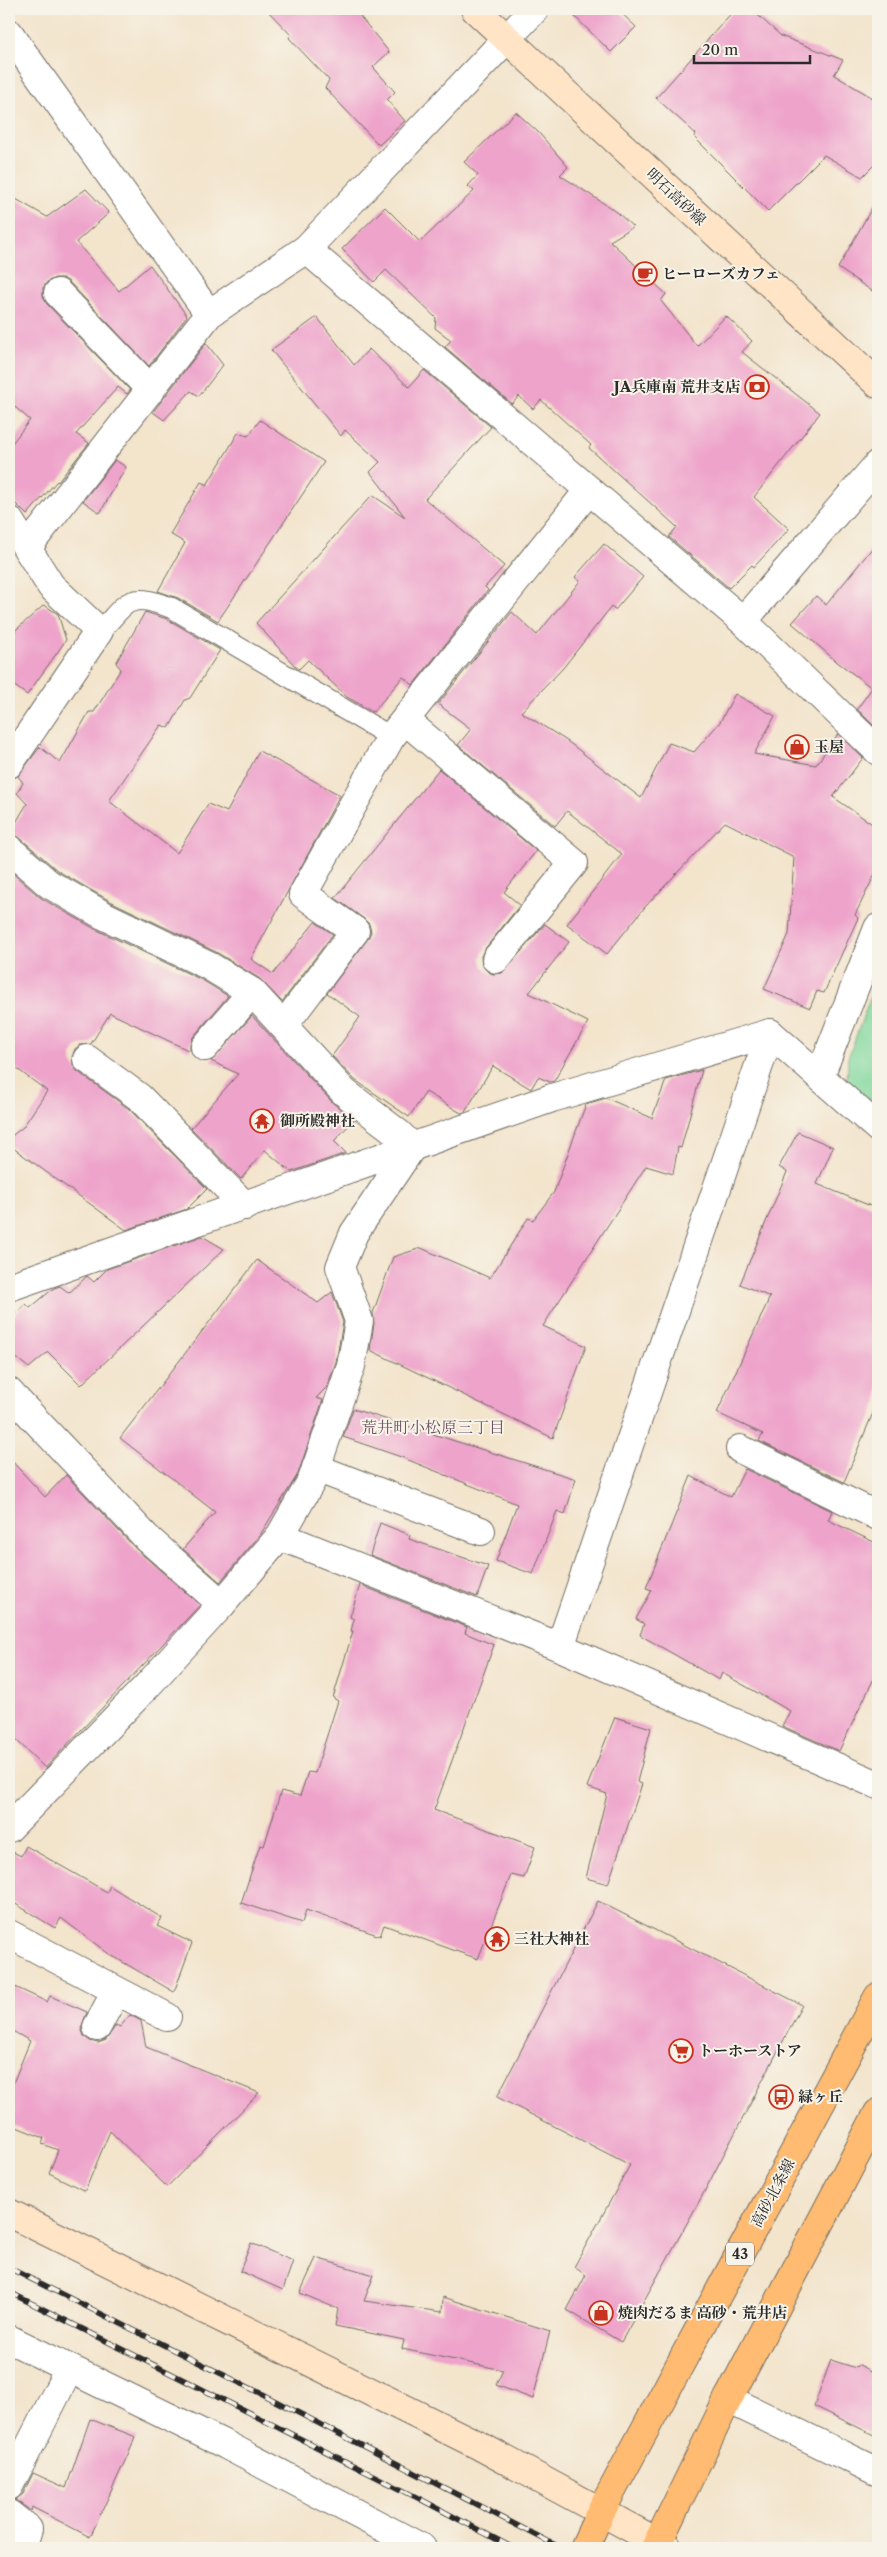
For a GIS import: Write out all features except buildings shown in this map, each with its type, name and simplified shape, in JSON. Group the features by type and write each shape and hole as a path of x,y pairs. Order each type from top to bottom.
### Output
{"main road":[{"name":"高砂北条線","path":"584,2548 601,2511 878,1997"},
{"path":"660,2546 728,2399 878,2113"}],"street":[{"name":"明石高砂線","path":"475,9 878,384"},
{"path":"27,548 210,314 306,249 534,9"},
{"path":"9,32 210,314"},
{"path":"306,249 743,621 878,751"},
{"path":"58,293 151,390"},
{"path":"743,621 878,464"},
{"path":"284,1026 355,931 303,894 398,729 589,490"},
{"path":"9,520 51,586 100,631 12,751"},
{"path":"398,729 574,863 496,959"},
{"path":"9,849 49,884 64,893 102,915 209,966 252,992 344,1092 399,1134 412,1147"},
{"path":"820,1076 878,928"},
{"path":"205,1046 252,992"},
{"path":"770,1033 878,1128"},
{"path":"9,1287 552,1098 770,1033"},
{"path":"560,1647 770,1033"},
{"path":"87,1059 139,1097 245,1206"},
{"path":"9,1828 147,1686 222,1604 280,1536 312,1480 351,1366 359,1321 340,1267 354,1233 412,1147"},
{"path":"9,1392 147,1538 222,1604"},
{"path":"740,1448 878,1516"},
{"path":"316,1468 481,1531"},
{"path":"280,1536 560,1647 878,1785"},
{"path":"9,1934 167,2016"},
{"path":"97,2026 116,1991"},
{"path":"9,2213 478,2446 601,2511 660,2546"},
{"path":"9,2339 226,2445 422,2548"},
{"path":"9,2486 69,2369"},
{"path":"728,2399 878,2472"},
{"path":"9,2514 28,2529 22,2548"}],"lane":[{"path":"100,631 110,624 124,605 146,599 172,608 398,729"}],"green space":[{"path":"878,976 878,1106 847,1082 848,1058"}],"railway":[{"path":"9,2268 254,2390 561,2548"},
{"path":"9,2292 420,2499 513,2548"}],"place":[{"name":"ヒーローズカフェ","path":"645,274"},
{"name":"JA兵庫南 荒井支店","path":"757,387"},
{"name":"玉屋","path":"797,747"},
{"name":"御所殿神社","path":"262,1121"},
{"name":"三社大神社","path":"497,1939"},
{"name":"トーホーストア","path":"681,2051"},
{"name":"緑ヶ丘","path":"781,2097"},
{"name":"焼肉だるま 高砂・荒井店","path":"601,2313"}],"district":[{"name":"荒井町小松原三丁目","path":"433,1427"}]}
